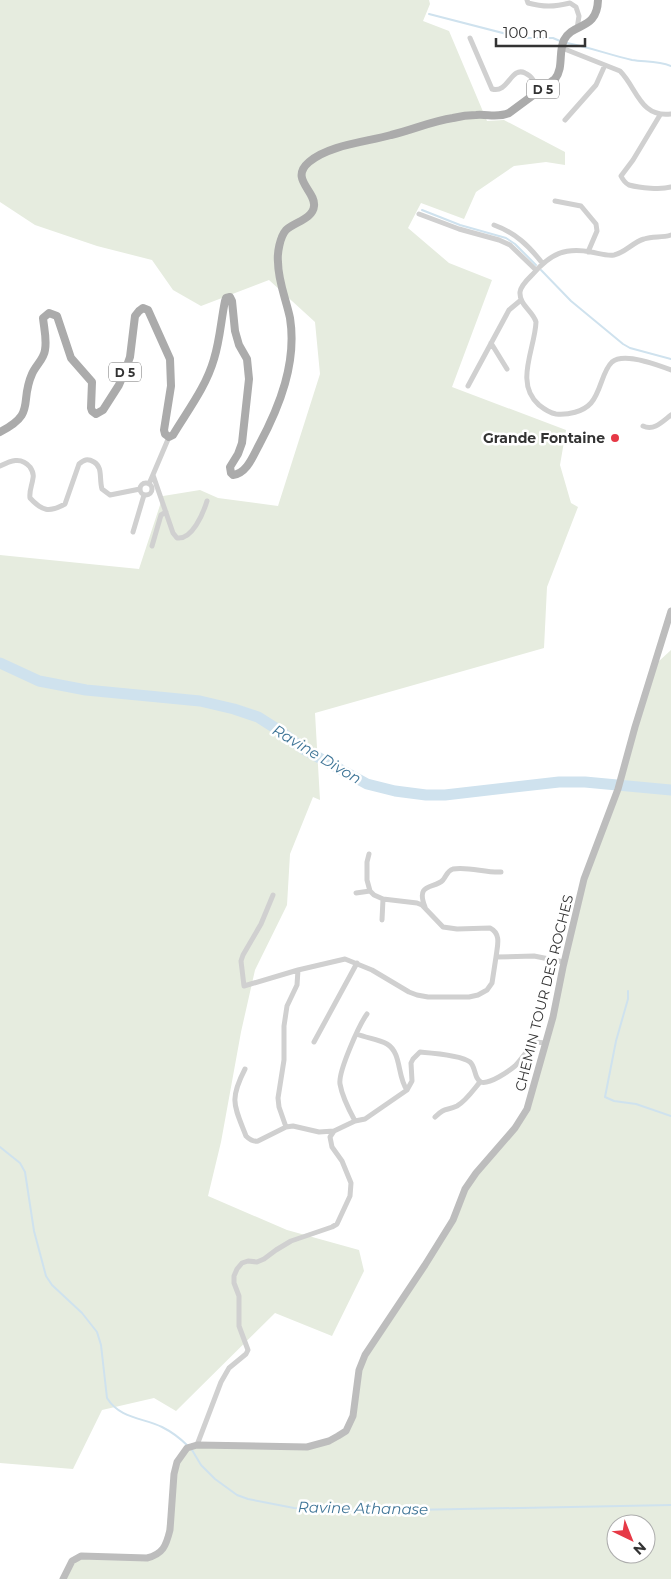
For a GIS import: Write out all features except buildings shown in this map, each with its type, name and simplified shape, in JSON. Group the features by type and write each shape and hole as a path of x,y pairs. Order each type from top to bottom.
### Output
{"main road":[{"path":"562,48 569,34 593,18 598,0"},
{"name":"D 5","path":"0,432 21,418 25,409 31,376 45,353 43,318 45,315 49,313 57,316 71,358 92,382 91,408 92,412 96,414 103,410 119,385 130,357 135,316 143,308 148,310 170,359 171,386 164,430 165,434 169,437 173,435 195,401 208,376 214,358 225,299 230,297 235,332 239,345 247,359 249,379 240,449 230,467 231,474 237,474 246,468 282,397 287,376 290,354 290,320 277,261 282,237 286,230 308,217 314,209 314,202 302,180 304,167 314,158 333,150 393,135 422,125 452,118 476,115 502,116 509,113 555,79 559,73 562,48"}],"street":[{"path":"527,0 528,3 544,7 556,7 570,3 576,7 579,16 577,29"},
{"path":"470,38 492,89 501,90 516,73 521,72 534,79 538,93"},
{"path":"562,48 620,70 631,83 645,107 660,115 671,114"},
{"path":"565,120 596,85 605,65"},
{"path":"660,115 621,176 628,185 659,188 671,187"},
{"path":"555,201 581,206 596,224 597,231 588,252"},
{"path":"419,214 510,245 536,270"},
{"path":"494,225 520,238 543,264"},
{"path":"671,235 664,238 646,238 616,255 579,250 562,251 551,257 536,270 523,285 520,293 521,300 535,317 536,322 526,370 528,386 533,399 541,407 553,413 567,414 580,410 591,403 612,362 621,359 634,359 671,370"},
{"path":"468,386 509,310 521,300"},
{"path":"492,343 507,369"},
{"path":"643,426 653,428 671,415"},
{"path":"149,484 169,437"},
{"path":"0,466 14,460 21,460 27,464 32,470 33,477 29,491 30,498 42,508 48,510 65,504 78,464 84,460 89,459 97,463 100,469 102,489 110,495 140,489 142,485 149,484"},
{"path":"153,475 173,533 177,538 190,534 204,511 207,501"},
{"path":"144,495 150,494 152,490 149,484"},
{"path":"140,489 144,495"},
{"path":"133,532 144,495"},
{"path":"152,546 161,515 166,512"},
{"name":"CHEMIN TOUR DES ROCHES","path":"197,1445 307,1447 329,1441 346,1431 353,1416 359,1370 365,1355 425,1265 452,1220 465,1189 476,1173 522,1119 531,1098 553,1017 584,879 622,777 635,727 671,611"},
{"path":"273,895 264,918 241,961 244,986 298,970 345,959 388,978 417,995 428,997 468,997 478,995 487,990 492,983 496,957 498,937 494,930 490,928 450,929 443,927 425,908 417,903 383,899 374,895 370,891 367,880 369,854"},
{"path":"425,908 422,901 424,890 443,880 452,869 501,872"},
{"path":"356,893 370,891"},
{"path":"382,920 383,899"},
{"path":"496,957 534,956 564,962"},
{"path":"314,1042 357,963"},
{"path":"286,1127 278,1107 278,1098 284,1060 284,1026 287,1006 297,985 298,970"},
{"path":"355,1121 340,1083 341,1073 360,1023 367,1014"},
{"path":"357,1034 383,1042 392,1048 396,1056 402,1082 407,1090"},
{"path":"436,1117 446,1108 454,1107 461,1103 480,1082 487,1082 514,1066 536,1042 545,1043"},
{"path":"245,1070 234,1094 234,1106 246,1136 254,1142 286,1127 293,1126 319,1132 334,1131 355,1121 365,1119 407,1090 412,1081 411,1063 413,1058 420,1052 462,1058 469,1061 474,1067 477,1079 480,1082"},
{"path":"63,1579 72,1561 81,1556 146,1558 156,1556 168,1539 174,1474 177,1462 187,1448 197,1445 221,1382 229,1368 246,1354 248,1350 239,1326 239,1296 234,1283 237,1269 248,1261 257,1262 264,1259 291,1241 332,1227 340,1220 350,1196 351,1183 342,1161 332,1147 330,1137 334,1131"}],"shaded area":[{"path":"0,0 429,0 430,4 423,21 449,31 487,121 504,120 565,152 565,165 546,162 514,166 476,192 464,219 421,203 408,228 449,263 492,280 452,387 566,430 560,465 571,503 578,507 547,587 544,648 315,713 320,800 313,797 290,854 287,905 255,970 241,1032 221,1142 208,1196 287,1230 359,1250 364,1271 332,1336 275,1313 176,1411 154,1398 102,1410 73,1469 0,1463 0,555 139,569 163,496 200,490 218,498 278,506 320,374 315,322 269,280 201,306 173,290 152,260 97,246 35,225 0,202"},
{"path":"671,650 671,1579 63,1579 76,1558 147,1558 164,1546 174,1474 187,1448 307,1447 329,1441 350,1425 359,1370 453,1220 465,1189 527,1109 584,879 658,662"}],"waterway":[{"path":"429,14 522,38 553,38 560,41"},
{"path":"567,43 632,60 656,62 671,66"},
{"path":"422,210 460,225 506,238 515,244 536,265"},
{"path":"541,270 571,301 623,344 630,348 671,359"},
{"name":"Ravine Divon","path":"0,663 39,681 86,690 200,701 234,709 258,717 305,750 367,784 395,791 426,795 445,795 559,782 585,782 671,790"},
{"path":"628,991 628,999 616,1041 605,1097 614,1101 636,1104 671,1116"},
{"name":"Ravine Athanase","path":"0,1147 20,1163 25,1172 34,1231 46,1276 52,1285 82,1313 97,1332 101,1345 107,1398 118,1410 162,1427 188,1446"},
{"name":"Ravine Athanase","path":"192,1450 201,1465 215,1479 237,1495 294,1508 360,1511 671,1505"}],"place":[{"name":"Grande Fontaine","path":"615,438"}]}
